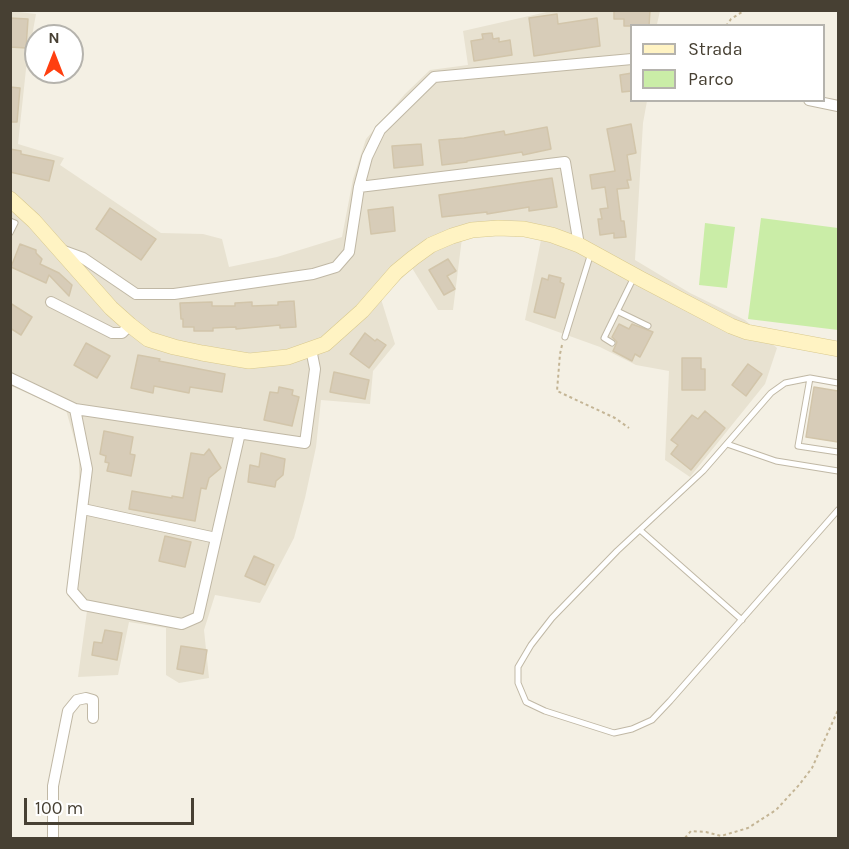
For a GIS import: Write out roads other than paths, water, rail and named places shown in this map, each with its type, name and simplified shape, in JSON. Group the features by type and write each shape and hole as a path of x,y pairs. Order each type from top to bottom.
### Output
{"main road":[{"path":"10,198 34,221 111,308 148,339 174,347 249,361 288,357 326,344 362,311 396,272 432,245 472,230 498,228 524,229 552,235 586,248 731,326 747,332 838,349"}],"street":[{"path":"57,249 83,258 136,294 174,294 313,274 336,267 349,252 359,187 367,157 380,130 434,77 630,59"},
{"path":"818,102 838,106"},
{"path":"359,187 565,162 586,248"},
{"path":"51,303 112,333 122,333 130,325"},
{"path":"10,378 75,410 305,443 315,369 310,349"},
{"path":"75,410 87,469 72,591 84,605 182,624 198,617 240,434"},
{"path":"83,509 216,538"},
{"path":"53,838 53,786 68,711 77,700 86,698 93,700 93,718"}],"lane":[{"path":"10,221 15,223 10,233"},
{"path":"565,336 586,248"},
{"path":"612,343 604,338 634,275"},
{"path":"617,311 648,326"},
{"path":"810,378 798,446 838,452"},
{"path":"838,383 810,378 785,383 771,393 703,471 617,551 552,618 531,645 518,667 518,683 526,702 545,711 614,733 633,729 652,720 838,510"},
{"path":"727,444 776,461 838,471"},
{"path":"640,530 742,620"}]}
